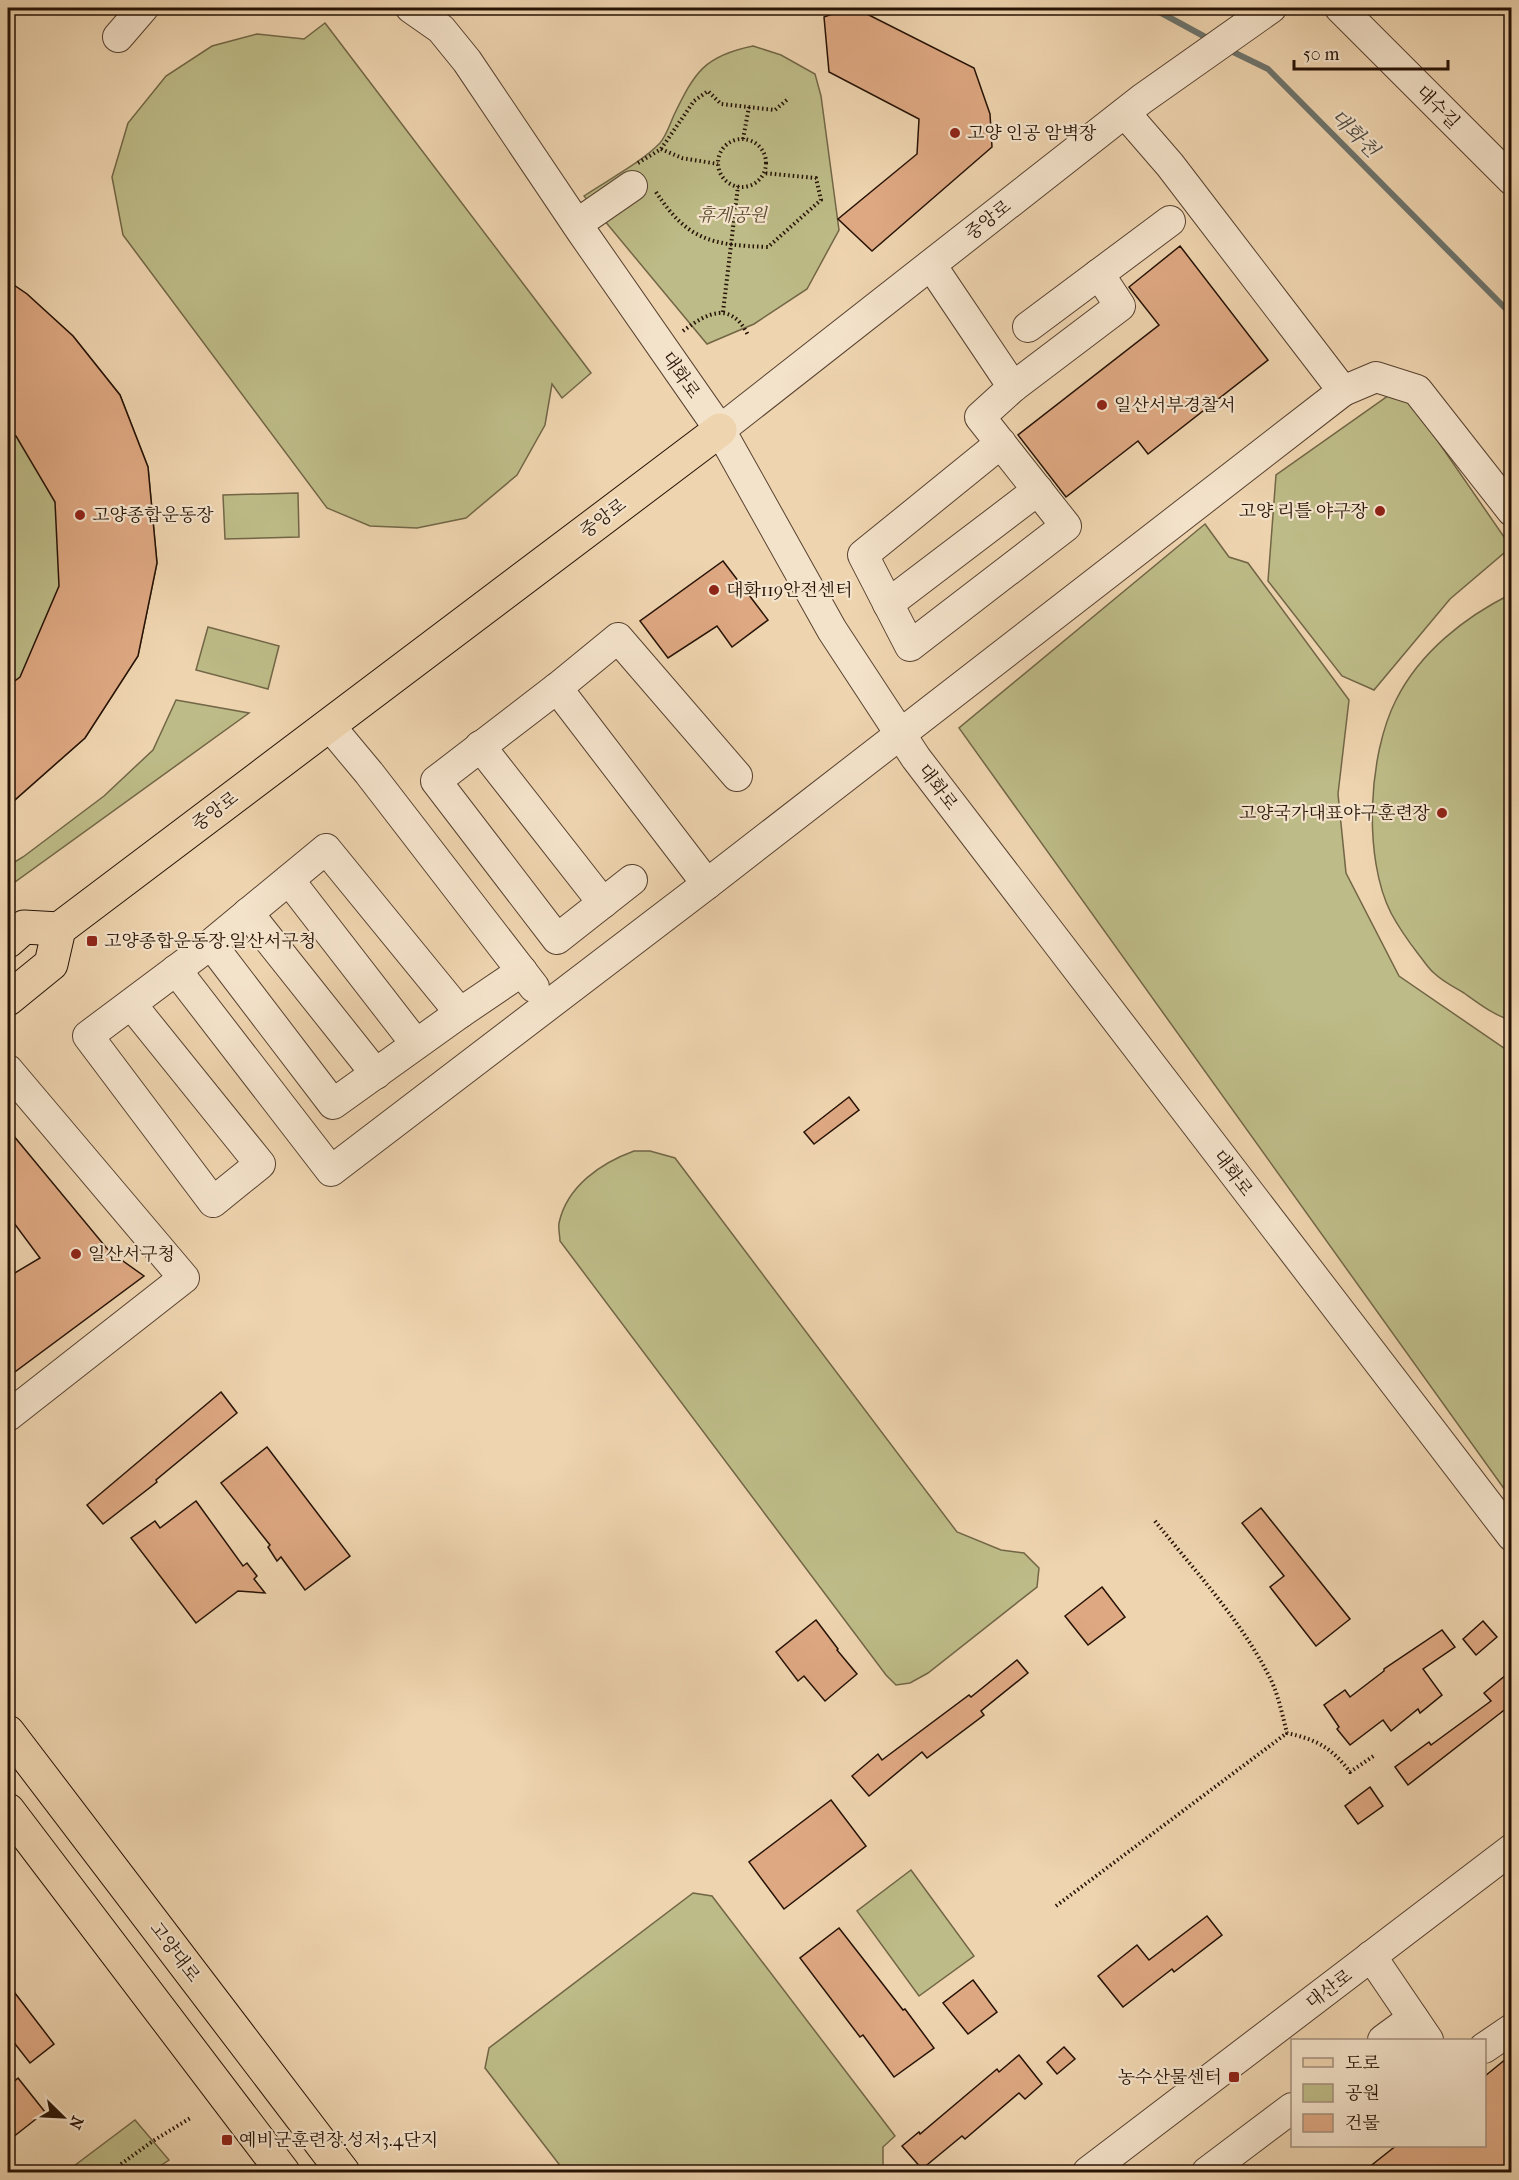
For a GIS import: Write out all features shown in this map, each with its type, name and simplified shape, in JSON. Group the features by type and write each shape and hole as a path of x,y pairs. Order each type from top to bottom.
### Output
{"main road":[{"name":"중앙로","path":"59,929 720,430"},
{"path":"8,941 24,927 59,929 51,964 8,999"},
{"name":"고양대로","path":"8,1732 343,2172"},
{"path":"8,1810 283,2172"}],"street":[{"path":"118,37 142,8"},
{"name":"대화로","path":"411,8 441,29 467,61 720,430 832,630 879,699 899,734 1512,1536"},
{"name":"중앙로","path":"720,430 1134,106 1271,8"},
{"name":"대수길","path":"1340,8 1512,180"},
{"path":"1134,106 1170,165 1343,391"},
{"path":"577,224 641,174"},
{"path":"1028,327 1170,221"},
{"path":"932,265 1013,387"},
{"path":"1001,443 863,555 910,646 1066,526 1001,443 980,417 1013,387 1120,306 1099,274"},
{"path":"176,970 331,1171 549,1006 1343,391 1376,377 1417,390 1512,511"},
{"path":"888,604 1038,490"},
{"path":"632,880 557,939 436,781 618,638 737,776"},
{"path":"556,688 707,884"},
{"path":"329,725 369,773 549,1006"},
{"path":"480,746 603,903"},
{"path":"131,1004 261,1164 213,1202 88,1036 211,944 326,849 460,1013"},
{"path":"289,880 416,1044"},
{"path":"248,913 375,1074"},
{"path":"211,944 333,1104 522,971"},
{"path":"8,1070 184,1278 8,1416"},
{"name":"대산로","path":"1089,2172 1120,2163 1371,1956 1512,1849"},
{"path":"1371,1956 1420,2029 1386,2039"},
{"path":"1486,2047 1512,2029"},
{"path":"1207,2172 1291,2109"}],"path":[{"path":"763,173 816,178 820,200 768,247 731,246 713,242 685,228 641,174 694,101 708,91 721,104 775,110 788,99"},
{"path":"743,139 749,107"},
{"path":"743,139 751,141 763,151 766,165 763,173 753,184 738,186 724,178 718,164 719,156 728,143 743,139"},
{"path":"661,149 682,158 718,164"},
{"path":"723,312 738,186"},
{"path":"683,331 708,316 723,312 737,318 748,335"},
{"path":"1155,1521 1258,1656 1270,1678 1287,1732"},
{"path":"1287,1732 1322,1743 1338,1756 1350,1772 1375,1755"},
{"path":"1056,1906 1287,1732"},
{"path":"110,2172 192,2117"}],"green space":[{"path":"325,23 591,373 562,398 552,384 545,425 517,475 466,518 417,528 370,526 327,508 123,235 112,177 128,123 166,76 212,46 257,34 304,39"},
{"name":"휴게공원","path":"753,46 781,55 815,74 821,96 839,230 807,289 754,324 707,344 584,196 634,164 660,143 688,87 703,68 723,55"},
{"name":"고양종합운동장","path":"8,281 27,294 73,336 120,395 148,467 157,563 138,656 85,738 8,806"},
{"name":"고양 리틀 야구장","path":"1395,391 1408,398 1511,547 1450,599 1374,690 1342,676 1268,581 1276,475"},
{"path":"298,493 299,537 225,539 223,495"},
{"path":"1205,524 1229,557 1248,563 1349,700 1338,794 1346,873 1399,976 1511,1053 1511,1495 1505,1490 959,728"},
{"name":"고양국가대표야구훈련장","path":"1511,594 1511,1020 1487,1009 1437,976 1401,929 1391,913 1382,890 1376,864 1373,806 1379,749 1396,700 1406,683 1431,651 1445,638 1477,614"},
{"path":"208,627 279,646 268,689 196,670"},
{"path":"176,700 249,713 8,887 8,866 104,796 153,750"},
{"path":"634,1151 650,1151 675,1158 957,1532 1001,1550 1024,1553 1039,1568 1037,1587 928,1673 910,1683 896,1685 886,1675 560,1241 559,1225 563,1210 578,1187 598,1169"},
{"path":"911,1870 974,1956 919,1996 857,1911"},
{"path":"693,1893 712,1896 895,2136 883,2147 883,2172 565,2172 485,2068 489,2048"},
{"path":"135,2120 169,2160 151,2172 66,2172"}],"building":[{"name":"고양 인공 암벽장","path":"859,10 974,68 990,114 992,147 872,251 838,219 917,154 919,119 829,72 824,17"},
{"name":"일산서부경찰서","path":"1180,246 1268,360 1148,454 1138,441 1066,497 1018,435 1159,325 1129,287"},
{"name":"고양종합운동장","path":"8,281 27,294 73,336 120,395 148,467 157,563 138,656 85,738 8,806 8,686 20,677 59,586 55,502 16,436 8,430"},
{"name":"대화119안전센터","path":"723,561 768,620 732,647 717,626 668,658 640,621"},
{"path":"849,1097 859,1110 814,1144 804,1132"},
{"name":"일산서구청","path":"8,1129 109,1251 144,1276 8,1377 8,1277 40,1258 8,1215"},
{"path":"221,1392 237,1413 156,1480 157,1482 103,1524 87,1505"},
{"path":"267,1447 350,1556 305,1590 281,1557 277,1561 268,1547 270,1545 221,1483"},
{"path":"196,1501 243,1566 247,1563 257,1576 254,1579 265,1593 238,1591 196,1623 131,1538 155,1521 160,1528"},
{"path":"1261,1508 1350,1619 1316,1646 1270,1587 1284,1576 1242,1523"},
{"path":"1102,1587 1125,1617 1088,1645 1065,1616"},
{"path":"816,1620 857,1674 825,1701 804,1676 798,1681 776,1652"},
{"path":"1483,1621 1497,1637 1476,1655 1463,1639"},
{"path":"1442,1630 1455,1647 1423,1669 1442,1695 1420,1713 1418,1709 1391,1731 1383,1720 1350,1745 1337,1729 1339,1727 1324,1705 1345,1690 1350,1697 1384,1669"},
{"path":"1017,1660 1028,1673 981,1711 984,1715 927,1758 922,1752 869,1796 852,1776 878,1754 882,1760 969,1695 971,1697"},
{"path":"1512,1670 1512,1704 1408,1785 1395,1767 1429,1742 1431,1745 1491,1701 1484,1693"},
{"path":"1370,1787 1383,1806 1358,1824 1345,1806"},
{"path":"831,1800 866,1846 784,1909 749,1862"},
{"path":"1207,1916 1222,1935 1174,1972 1172,1969 1123,2007 1098,1976 1137,1945 1149,1960"},
{"path":"839,1928 934,2048 894,2077 863,2035 860,2037 800,1958"},
{"path":"973,1980 997,2012 968,2034 943,2003"},
{"path":"8,1984 54,2044 30,2063 8,2035"},
{"path":"1064,2047 1075,2059 1057,2074 1047,2062"},
{"path":"1512,2054 1512,2172 1363,2172 1394,2147 1486,2147 1486,2075"},
{"path":"1019,2055 1042,2084 1025,2099 1019,2093 965,2139 962,2136 922,2169 902,2146 919,2132 920,2134 997,2069 999,2072"},
{"path":"18,2078 45,2112 8,2141 8,2087"}],"waterway":[{"name":"대화천","path":"1152,8 1209,39"},
{"name":"대화천","path":"1229,50 1268,69 1512,315"}],"place":[{"name":"고양 인공 암벽장","path":"955,133"},
{"name":"일산서부경찰서","path":"1102,405"},
{"name":"고양 리틀 야구장","path":"1380,511"},
{"name":"고양종합운동장","path":"80,515"},
{"name":"대화119안전센터","path":"714,590"},
{"name":"고양국가대표야구훈련장","path":"1442,813"},
{"name":"고양종합운동장.일산서구청","path":"92,941"},
{"name":"일산서구청","path":"76,1254"},
{"name":"농수산물센터","path":"1234,2077"},
{"name":"예비군훈련장.성저3.4단지","path":"227,2140"}]}
